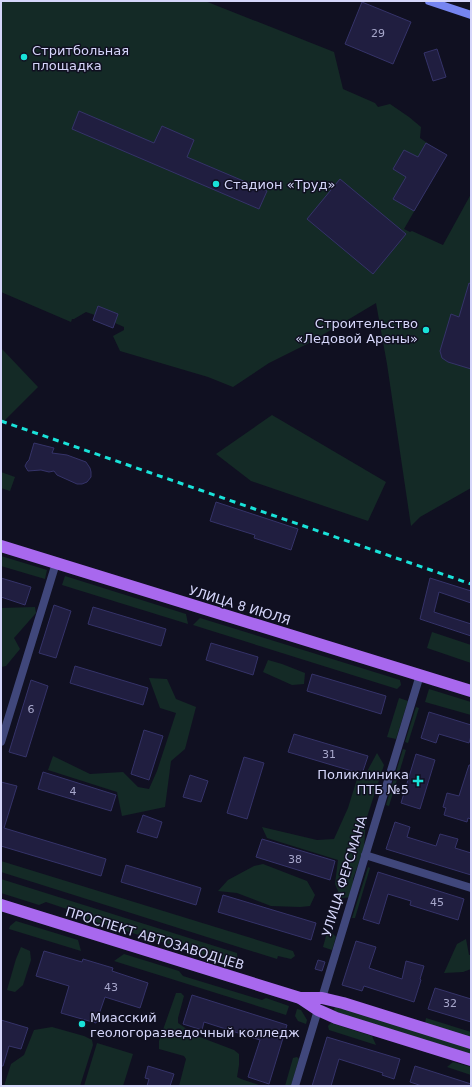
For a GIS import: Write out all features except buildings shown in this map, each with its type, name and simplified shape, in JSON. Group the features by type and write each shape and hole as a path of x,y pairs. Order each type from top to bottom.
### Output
{"main road":[{"name":"УЛИЦА 8 ИЮЛЯ","path":"1,546 471,691"},
{"name":"ПРОСПЕКТ АВТОЗАВОДЦЕВ","path":"1,905 300,998 318,1010 336,1018 471,1060"},
{"name":"ПРОСПЕКТ АВТОЗАВОДЦЕВ","path":"300,998 322,998 343,1003 471,1043"},
{"name":"УЛИЦА ФЕРСМАНА","path":"318,1010 322,998"}],"street":[{"path":"429,1 471,15"},
{"path":"1,742 56,563"},
{"name":"УЛИЦА ФЕРСМАНА","path":"322,998 420,675"},
{"path":"365,855 471,888"},
{"name":"УЛИЦА ФЕРСМАНА","path":"295,1086 318,1010"}],"green space":[{"name":"Стадион «Труд»","path":"1,1 205,1 334,52 343,89 375,103 378,107 390,104 421,127 420,138 446,156 404,229 443,245 471,194 471,488 420,517 411,526 387,364 376,303 309,343 269,363 233,387 208,377 120,351 113,336 124,330 124,327 115,323 113,328 93,320 95,315 86,312 72,319 71,322 1,292"},
{"path":"1,348 38,387 1,424"},
{"path":"272,415 386,482 368,521 251,481 216,454"},
{"path":"1,472 15,477 10,491 1,488"},
{"path":"1,556 47,570 45,579 1,566"},
{"path":"65,576 186,614 188,624 62,585"},
{"path":"35,607 36,613 14,638 20,649 6,666 1,667 1,608"},
{"path":"200,618 400,680 401,685 397,689 193,625"},
{"path":"432,632 471,645 471,663 427,648"},
{"path":"268,660 305,673 304,684 292,685 263,672"},
{"path":"149,678 167,679 176,699 196,707 185,749 171,761 165,807 122,816 117,792 48,770 53,756 90,774 123,772 138,787 149,789 157,771 176,713 160,708"},
{"path":"429,689 471,702 471,715 425,702"},
{"path":"399,698 408,701 396,739 387,737"},
{"path":"416,707 419,708 408,743 405,742"},
{"path":"403,749 406,750 389,806 386,805"},
{"path":"377,753 384,765 366,820 364,848 353,879 355,897 341,898 335,884 338,860 267,838 262,827 317,840 334,839 348,808 357,779 364,777"},
{"path":"1,861 293,951 295,956 291,959 278,956 277,959 1,872"},
{"path":"263,864 307,881 315,895 310,906 271,906 237,893 218,891 228,880 254,866"},
{"path":"368,867 370,868 355,918 352,918"},
{"path":"1,879 237,953 238,965 76,916 73,911 46,902 39,905 1,893"},
{"path":"16,921 78,940 81,951 9,929 10,926"},
{"path":"328,929 336,937 332,950 323,947"},
{"path":"466,939 469,955 471,955 471,969 463,972 444,973 457,944"},
{"path":"21,947 30,951 31,960 23,985 15,992 7,990"},
{"path":"124,954 179,971 183,976 262,1000 266,998 289,1006 286,1015 114,961"},
{"path":"176,993 181,993 184,996 178,1023 197,1036 234,1050 239,1054 237,1077 262,1086 179,1086 186,1059 184,1056 159,1049 159,1041"},
{"path":"337,1006 471,1048 471,1054 335,1012 334,1008"},
{"path":"297,1009 301,1010 307,1020 306,1024 298,1021 295,1016"},
{"path":"426,1018 471,1032 471,1038 425,1024"},
{"path":"331,1023 372,1036 376,1045 329,1030 328,1026"},
{"path":"52,1027 84,1036 92,1040 93,1045 80,1086 4,1086 11,1064 24,1055 34,1030"},
{"path":"97,1043 133,1054 123,1086 84,1086"},
{"path":"297,1057 299,1059 291,1086 285,1086 293,1058"},
{"path":"453,1062 471,1067 471,1075 447,1067"}],"railway":[{"path":"1,421 471,584"}],"place":[{"name":"Стритбольная площадка","path":"24,57"},
{"name":"Стадион «Труд»","path":"216,184"},
{"name":"Строительство «Ледовой Арены»","path":"426,330"},
{"name":"Поликлиника ПТБ №5","path":"418,781"},
{"name":"Миасский геологоразведочный колледж","path":"82,1024"}]}
